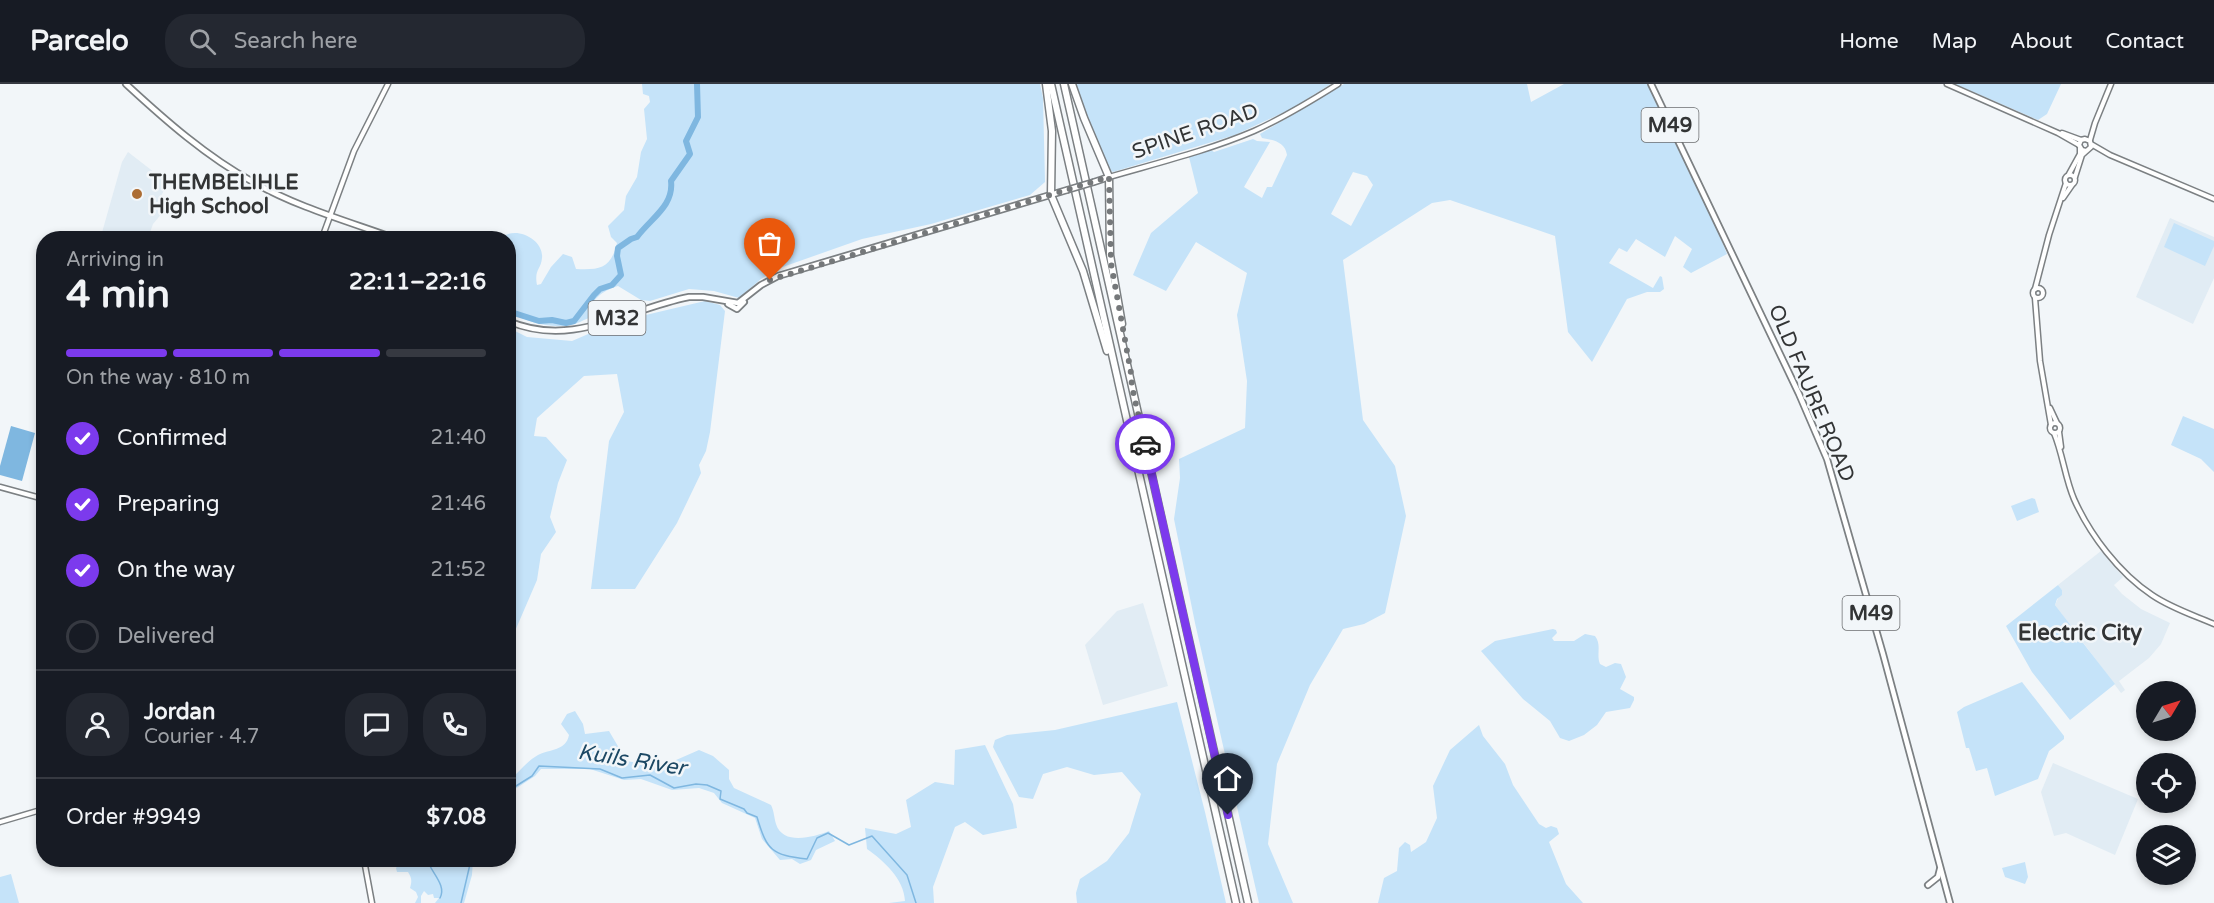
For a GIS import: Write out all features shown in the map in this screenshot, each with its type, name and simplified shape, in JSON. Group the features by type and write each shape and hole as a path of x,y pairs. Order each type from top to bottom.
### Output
{"highway":[{"path":"1046,84 1051,124 1051,195 1078,256 1112,368 1118,380"},
{"path":"1051,84 1236,903"},
{"path":"1064,84 1248,903"},
{"path":"1072,84 1109,177 1110,255 1132,387"}],"main road":[{"path":"125,84 238,174 282,197 374,231"},
{"name":"OLD FAURE ROAD","path":"1651,84 1799,393 1827,459 1950,903"},
{"name":"SPINE ROAD","path":"516,324 539,331 567,332 684,298 704,297 737,306 761,285 778,276 1109,177"},
{"path":"1928,885 1938,878 1940,866"}],"street":[{"path":"325,231 354,151 388,84"},
{"name":"SPINE ROAD","path":"1109,177 1226,142 1254,131 1338,84"},
{"path":"1947,84 2081,143 2091,143 2110,155 2214,200"},
{"path":"2069,184 2065,180 2080,154 2081,143 2094,123 2111,84"},
{"path":"2038,298 2033,294 2049,235 2061,200 2069,184 2075,182 2075,170 2091,143 2094,123"},
{"path":"2081,143 2087,150 2110,155"},
{"path":"2069,175 2075,177"},
{"path":"2041,270 2041,289 2044,293 2038,298 2037,314 2040,361 2049,405 2050,429 2054,434 2073,495 2084,519 2133,581 2153,596 2214,624"},
{"path":"2035,289 2041,289"},
{"path":"2049,405 2060,426 2061,453"},
{"path":"2051,425 2057,424"},
{"path":"2054,434 2059,432"},
{"path":"0,487 36,497"},
{"path":"0,822 36,811"},
{"path":"365,867 372,903"}],"shaded area":[{"path":"642,84 1040,84 1043,98 1045,182 1030,195 931,224 862,239 777,269 739,298 714,291 689,289 650,301 641,300 618,286 594,301 589,318 573,324 547,325 516,315 516,233 534,240 541,251 542,258 536,276 537,285 541,284 551,267 563,254 572,257 576,269 597,268 603,266 611,258 617,243 611,237 608,226 624,210 626,196 637,177 641,152 647,139 644,109 650,102 649,96 643,94"},
{"path":"1075,84 1331,84 1291,109 1235,135 1113,172 1108,169 1092,134"},
{"path":"1344,84 1527,84 1531,102 1564,84 1647,84 1727,254 1691,273 1683,267 1692,249 1675,236 1665,257 1636,239 1627,252 1619,248 1609,263 1653,288 1660,276 1664,289 1660,292 1647,292 1627,299 1592,362 1568,332 1555,236 1450,200 1432,203 1343,260 1363,420 1395,466 1406,516 1385,613 1364,624 1343,629 1310,685 1277,764 1268,844 1293,903 1259,903 1195,623 1174,519 1180,478 1179,459 1245,428 1247,381 1237,315 1247,273 1196,242 1166,291 1133,275 1151,233 1198,193 1189,157 1211,150 1214,152 1253,139 1270,142 1244,187 1262,198 1267,187 1272,187 1287,155 1281,144 1262,138 1260,134","holes":["1353,172 1367,176 1373,185 1351,226 1331,214"]},
{"path":"1955,84 2061,84 2047,114 2038,120"},
{"name":"THEMBELIHLE High School","path":"128,152 168,183 156,205 163,212 150,231 102,231 122,162"},
{"path":"2170,218 2214,237 2214,278 2193,324 2136,297"},
{"path":"2174,223 2214,241 2205,266 2164,247"},
{"path":"705,301 720,305 725,311 710,432 706,451 699,465 701,473 677,523 635,589 591,589 609,441 624,412 617,374 584,376 537,418 534,436 546,437 567,460 558,483 550,517 556,532 541,554 537,580 516,629 516,332 527,337 572,341 616,322"},
{"path":"2183,416 2214,429 2214,472 2201,459 2171,445"},
{"path":"2035,499 2039,512 2017,521 2011,506"},
{"path":"2101,551 2123,577 2114,585 2122,594 2141,609 2170,623 2161,644 2149,658 2119,681 2125,690 2121,693 2055,605 2062,590 2058,585"},
{"path":"2058,585 2062,590 2062,595 2057,599 2055,605 2072,627 2067,631 2076,643 2080,639 2115,684 2070,720 2032,672 2006,626"},
{"path":"1143,603 1168,686 1103,705 1085,645 1117,611"},
{"path":"1553,629 1557,633 1552,638 1554,641 1574,641 1585,634 1595,636 1600,664 1606,667 1615,663 1621,664 1626,677 1620,689 1634,697 1630,708 1606,712 1597,725 1584,735 1569,741 1560,738 1550,721 1523,699 1481,651 1495,641"},
{"path":"2022,682 2064,739 2049,751 2038,779 1995,796 1987,768 1976,771 1969,748 1966,748 1957,712"},
{"path":"1177,702 1226,903 1077,903 1076,893 1080,879 1107,861 1129,833 1141,794 1122,772 1094,775 1067,767 1043,774 1033,799 1019,797 993,747 995,740 1007,735 1055,730"},
{"path":"575,711 583,724 585,734 609,731 619,748 621,760 660,767 699,750 713,756 729,770 729,779 734,788 771,805 776,824 785,835 800,838 829,831 835,841 816,850 811,860 800,864 792,859 780,860 762,839 755,818 722,803 714,793 699,788 672,790 641,779 624,780 590,769 541,769 535,776 516,788 516,774 526,764 538,755 565,744 569,735 561,724 567,714"},
{"path":"1479,725 1483,736 1505,764 1513,785 1539,824 1546,828 1551,826 1557,828 1559,834 1549,842 1566,884 1583,903 1378,903 1384,878 1397,871 1399,848 1405,842 1410,845 1411,852 1426,842 1437,818 1433,786 1450,750"},
{"path":"985,745 1013,804 1017,828 983,835 965,822 955,827 933,887 934,903 889,903 905,901 904,893 892,871 867,849 865,828 896,834 911,827 906,800 935,782 954,785 955,750"},
{"path":"2053,763 2136,798 2136,804 2115,855 2066,833 2054,836 2041,792"},
{"path":"2025,862 2028,877 2025,884 2005,877 2002,868"},
{"path":"473,867 464,903 435,903 439,898 434,898 433,894 428,895 424,891 421,903 415,903 418,897 416,892 410,888 408,872 397,872 396,868"},
{"path":"11,874 19,903 0,903 0,877"}],"water":[{"path":"11,426 35,433 22,481 0,475 0,466"}],"waterway":[{"name":"Kuils River","path":"516,314 539,321 552,320 566,323 574,321 600,289 612,285 621,275 617,256 618,248 637,237 665,205 669,198 671,181 690,154 686,141 698,117 697,84"},
{"name":"Kuils River","path":"516,786 532,776 539,766 600,769 622,778 650,775 674,788 696,784 707,785 721,791 720,799 757,817 768,844 778,853 786,856 807,859 817,838 828,833 849,845 872,836 907,875 916,903"},
{"name":"Kuils River","path":"431,867 441,886 440,898"},
{"name":"Kuils River","path":"461,903 469,867"}],"way so far":[{"path":"770,280 1109,177 1109,236 1113,280 1132,387 1145,444"}],"place":[{"name":"THEMBELIHLE High School","path":"137,194"}],"district":[{"name":"Electric City","path":"2080,632"}],"route":[{"path":"1145,444 1228,815"}]}
